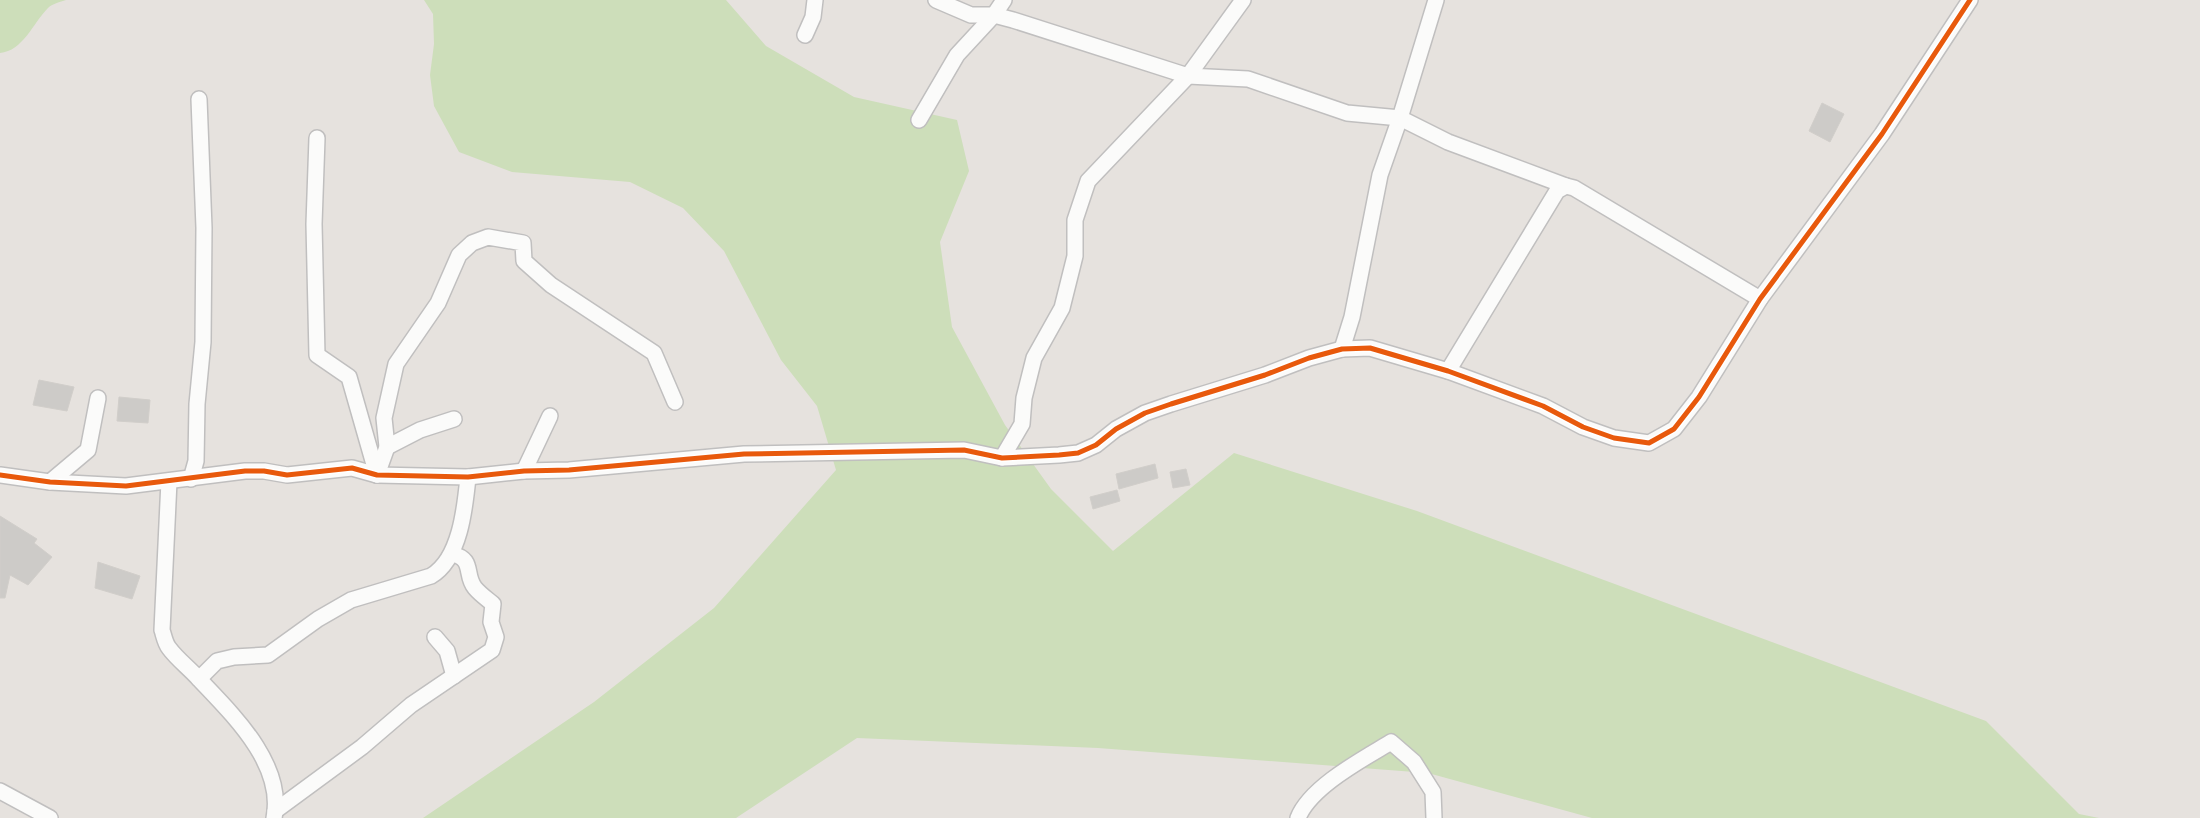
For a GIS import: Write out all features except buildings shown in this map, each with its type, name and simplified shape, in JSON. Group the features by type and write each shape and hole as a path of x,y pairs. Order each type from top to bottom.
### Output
{"street":[{"path":"804,35 814,17 815,0"},
{"path":"936,0 971,15 994,16 1188,76 1248,79 1347,113 1400,118 1448,142 1574,188 1760,299"},
{"path":"919,120 957,55 994,16 1004,0"},
{"path":"1002,458 1022,424 1024,398 1034,358 1062,308 1075,256 1075,220 1088,181 1188,76 1243,0"},
{"path":"1342,349 1352,317 1380,175 1400,118 1436,0"},
{"path":"0,474 50,482 126,486 245,471 264,471 287,475 352,468 377,475 468,477 524,470 569,470 744,454 964,450 1002,458 1078,453 1145,413 1342,349 1370,348 1448,371 1543,406 1583,427 1614,438 1649,442 1674,429 1699,397 1760,299 1882,134 1970,0"},
{"path":"191,479 196,461 197,404 203,342 204,228 199,99"},
{"path":"317,138 314,224 317,355 348,377 377,475"},
{"path":"1448,371 1558,191 1566,186"},
{"path":"377,475 387,448 384,418 396,364 438,303 460,256 472,243 488,237 523,243 524,261 551,285 654,353 675,402"},
{"path":"50,482 88,450 98,398"},
{"path":"524,470 550,416"},
{"path":"387,448 420,430 454,419"},
{"path":"199,678 217,661 234,656 268,655 318,619 351,600 431,576 439,571 452,554 466,502 468,477"},
{"path":"170,481 162,630 168,647 199,678 255,744 270,771 275,786 275,814"},
{"path":"275,814 362,747 411,705 492,650 496,637 491,622 493,604 474,587 466,562 460,556 452,554"},
{"path":"436,638 447,651 454,676"},
{"path":"1298,818 1303,805 1345,770 1391,742 1414,762 1433,792 1434,818"},
{"path":"0,791 50,818"}],"green space":[{"path":"0,0 66,0 50,7 15,47 0,53"},
{"path":"424,0 726,0 766,46 854,97 957,120 969,171 940,242 952,327 1005,425 1051,489 1113,551 1234,453 1417,511 1986,721 2079,814 2099,818 1592,818 1428,773 1098,748 857,738 736,818 423,818 594,702 714,608 836,470 817,406 781,360 724,251 683,208 630,182 512,172 459,152 434,106 430,75 434,44 433,14"}],"cycle path":[{"path":"0,475 50,482 126,486 245,471 264,471 287,475 352,468 377,475 468,477 744,454 964,450 1002,458 1059,455 1078,453 1096,445 1116,429 1145,413 1171,404 1265,375 1309,358 1342,349 1370,348 1448,371 1543,406 1583,427 1614,438 1649,443 1674,429 1699,397 1760,299 1882,134 1970,0"}]}
